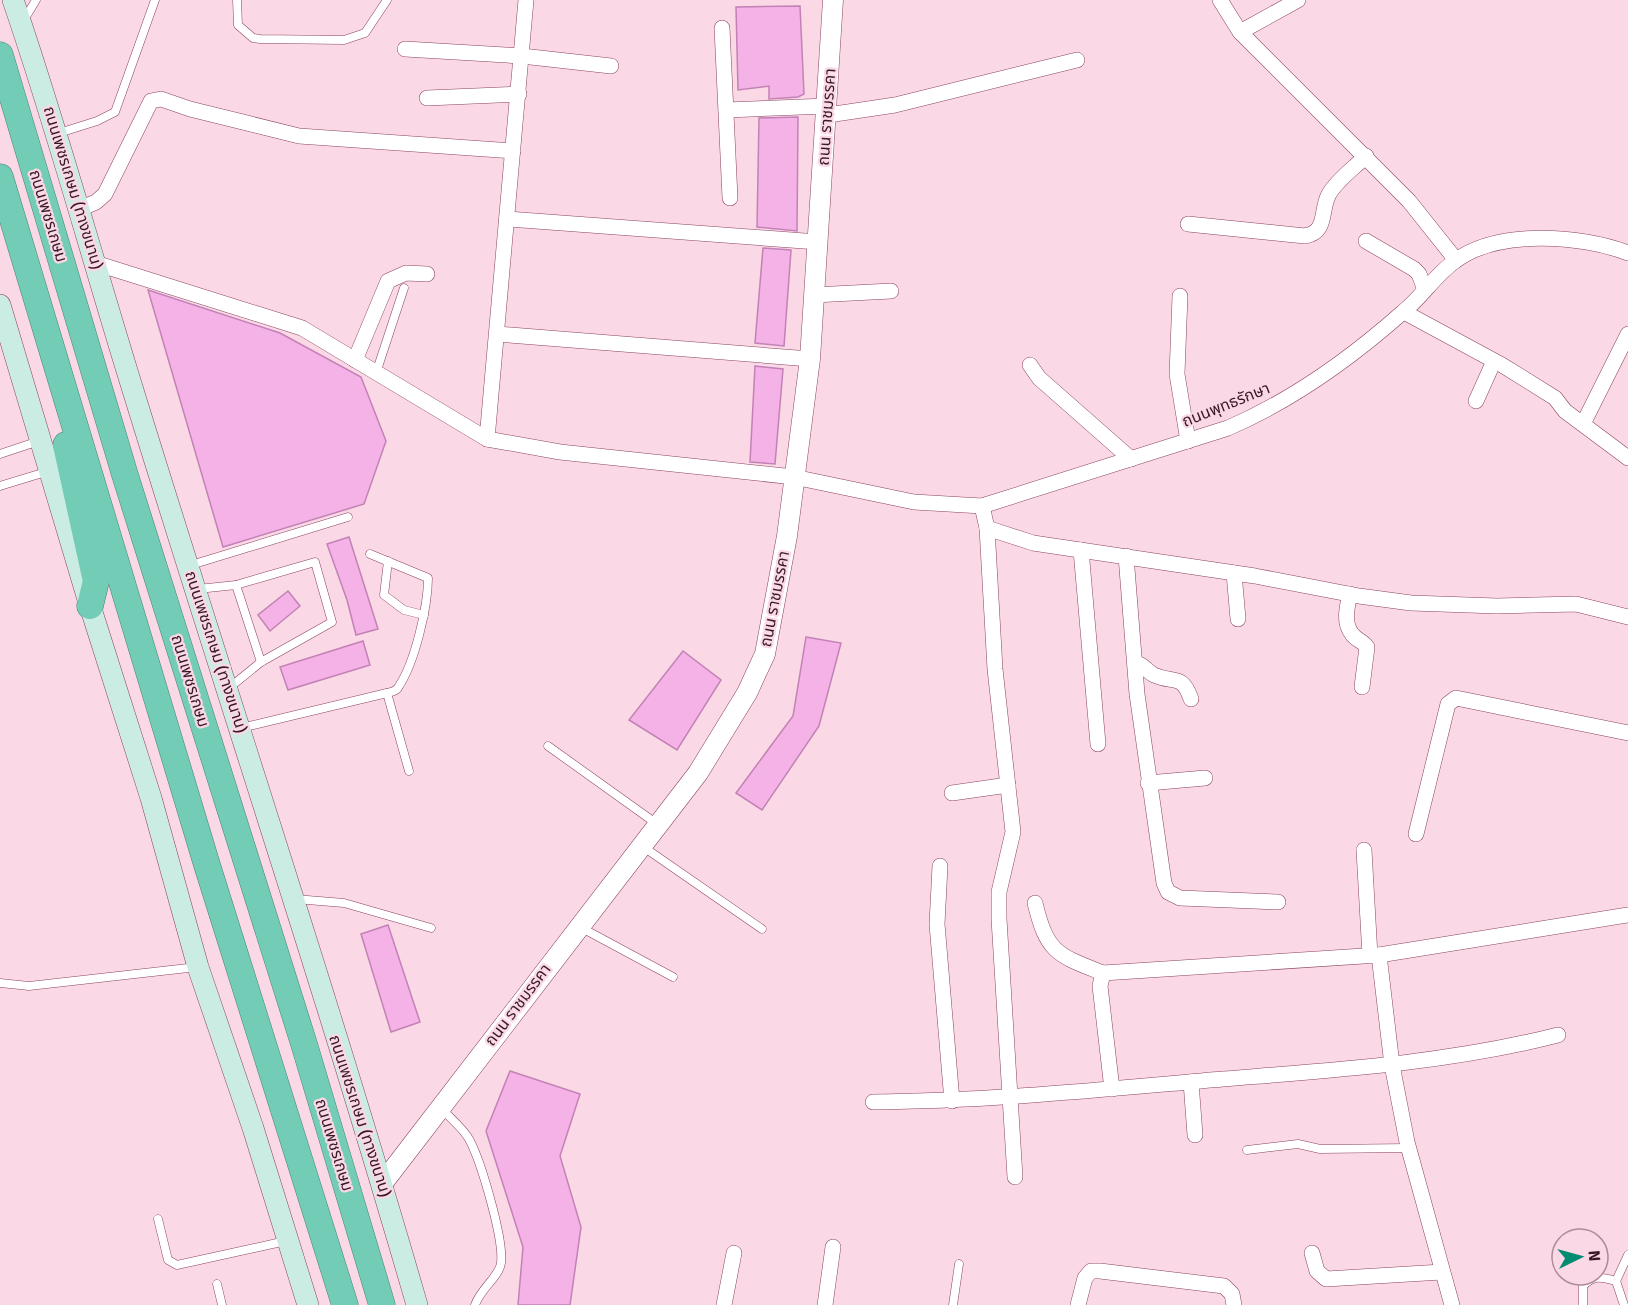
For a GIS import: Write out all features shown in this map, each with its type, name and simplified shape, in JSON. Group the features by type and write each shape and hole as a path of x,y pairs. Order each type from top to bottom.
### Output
{"highway":[{"name":"ถนนเพชรเกษม","path":"0,55 125,475 304,1044 382,1305"},
{"path":"0,177 207,865 345,1305"},
{"path":"58,365 52,379 96,581 90,606"}],"main road":[{"name":"ถนนเพชรเกษม (ทางขนาน)","path":"13,0 57,133 95,263 241,728 291,898 382,1184 417,1305"},
{"path":"0,305 90,606 151,798 198,967 308,1305"}],"street":[{"path":"95,263 302,328 487,439 526,0"},
{"name":"ถนน ราชมรรคา","path":"382,1184 698,773 747,693 765,654 787,536 810,359 828,110 833,0"},
{"path":"1220,0 1240,32 1409,201 1456,260"},
{"path":"1240,32 1298,0"},
{"path":"722,27 730,198"},
{"path":"405,50 522,56 611,66"},
{"path":"727,110 828,110 895,105 1077,60"},
{"path":"427,99 519,94"},
{"path":"79,209 96,202 105,194 151,101 159,98 190,109 299,136 513,151"},
{"path":"1188,224 1314,235 1320,229 1329,193 1366,156"},
{"path":"507,219 818,242"},
{"name":"ถนนพุทธรักษา","path":"487,439 560,452 794,477 914,502 982,506 1188,441 1266,411 1312,384 1404,312 1456,260 1477,250 1534,238 1585,240 1628,253"},
{"path":"1366,241 1414,269 1419,274 1425,290"},
{"path":"356,360 388,281 406,273 427,274"},
{"path":"814,295 891,291"},
{"path":"1180,296 1177,374 1188,441"},
{"path":"1404,312 1494,361 1555,398 1582,424 1628,458"},
{"path":"497,334 810,359"},
{"path":"1582,424 1628,334"},
{"path":"1476,401 1494,361"},
{"path":"1030,365 1039,378 1131,459"},
{"path":"982,506 987,528 995,669 1013,832 999,892 999,919 1015,1177"},
{"path":"987,528 1033,543 1234,573 1411,603 1497,606 1576,604 1628,617"},
{"path":"1081,550 1098,744"},
{"path":"1126,556 1148,783 1164,883 1168,892 1180,898 1278,902"},
{"path":"1234,573 1238,619"},
{"path":"1350,594 1347,610 1348,626 1351,633 1367,647 1362,687"},
{"path":"1135,663 1141,664 1154,675 1180,681 1188,690 1191,699"},
{"path":"1416,834 1448,704 1456,698 1628,733"},
{"path":"1148,783 1205,778"},
{"path":"952,793 1008,785"},
{"path":"1364,850 1375,956 1408,1148 1452,1305"},
{"path":"940,866 937,924 952,1101"},
{"path":"1035,903 1046,941 1073,961 1103,973 1375,956 1628,915"},
{"path":"1103,973 1100,986 1112,1089"},
{"path":"873,1102 1011,1098 1392,1065 1528,1043 1558,1035"},
{"path":"1191,1082 1195,1135"},
{"path":"825,1305 833,1247"},
{"path":"724,1305 734,1253"},
{"path":"1312,1253 1317,1271 1326,1280 1442,1272"},
{"path":"1078,1305 1085,1278 1091,1272 1100,1270 1224,1286 1232,1294 1234,1305"}],"lane":[{"path":"21,24 36,0"},
{"path":"57,133 97,121 115,112 155,0"},
{"path":"237,0 238,25 253,38 344,40 365,33 387,0"},
{"path":"376,373 404,288"},
{"path":"0,454 42,440"},
{"path":"0,486 51,470"},
{"path":"189,566 348,517"},
{"path":"241,728 387,693 399,686 420,634 428,578 370,554"},
{"path":"388,561 384,596 404,610 424,615"},
{"path":"197,589 236,585 315,562 332,622 261,662 228,689"},
{"path":"236,585 261,662"},
{"path":"387,693 409,771"},
{"path":"548,746 657,824"},
{"path":"641,845 762,928"},
{"path":"291,898 344,903 431,928"},
{"path":"579,926 673,977"},
{"path":"0,983 29,986 198,967"},
{"path":"440,1107 468,1137 473,1147 500,1239 501,1264 496,1276 480,1291 475,1305"},
{"path":"1247,1150 1298,1144 1320,1149 1408,1148"},
{"path":"158,1219 168,1260 177,1265 288,1240"},
{"path":"1624,1305 1616,1281 1628,1256"},
{"path":"953,1305 959,1264"},
{"path":"1583,1305 1582,1286 1591,1278 1616,1281"},
{"path":"217,1284 222,1305"}],"building":[{"path":"800,6 804,94 798,97 769,99 769,86 738,90 736,7"},
{"path":"798,117 797,231 757,227 759,118"},
{"path":"763,248 791,250 784,346 755,343"},
{"path":"148,290 280,333 361,377 386,441 364,504 223,547"},
{"path":"755,366 783,369 775,464 750,462"},
{"path":"349,537 378,629 356,635 347,600 327,544"},
{"path":"288,591 300,606 270,631 258,615"},
{"path":"806,637 841,643 819,726 762,810 736,793 793,716"},
{"path":"363,641 370,665 288,690 280,667"},
{"path":"683,651 721,680 677,750 629,720"},
{"path":"388,925 420,1022 391,1032 361,934"},
{"path":"510,1071 580,1094 560,1156 581,1227 570,1305 518,1305 523,1247 486,1131"}]}
